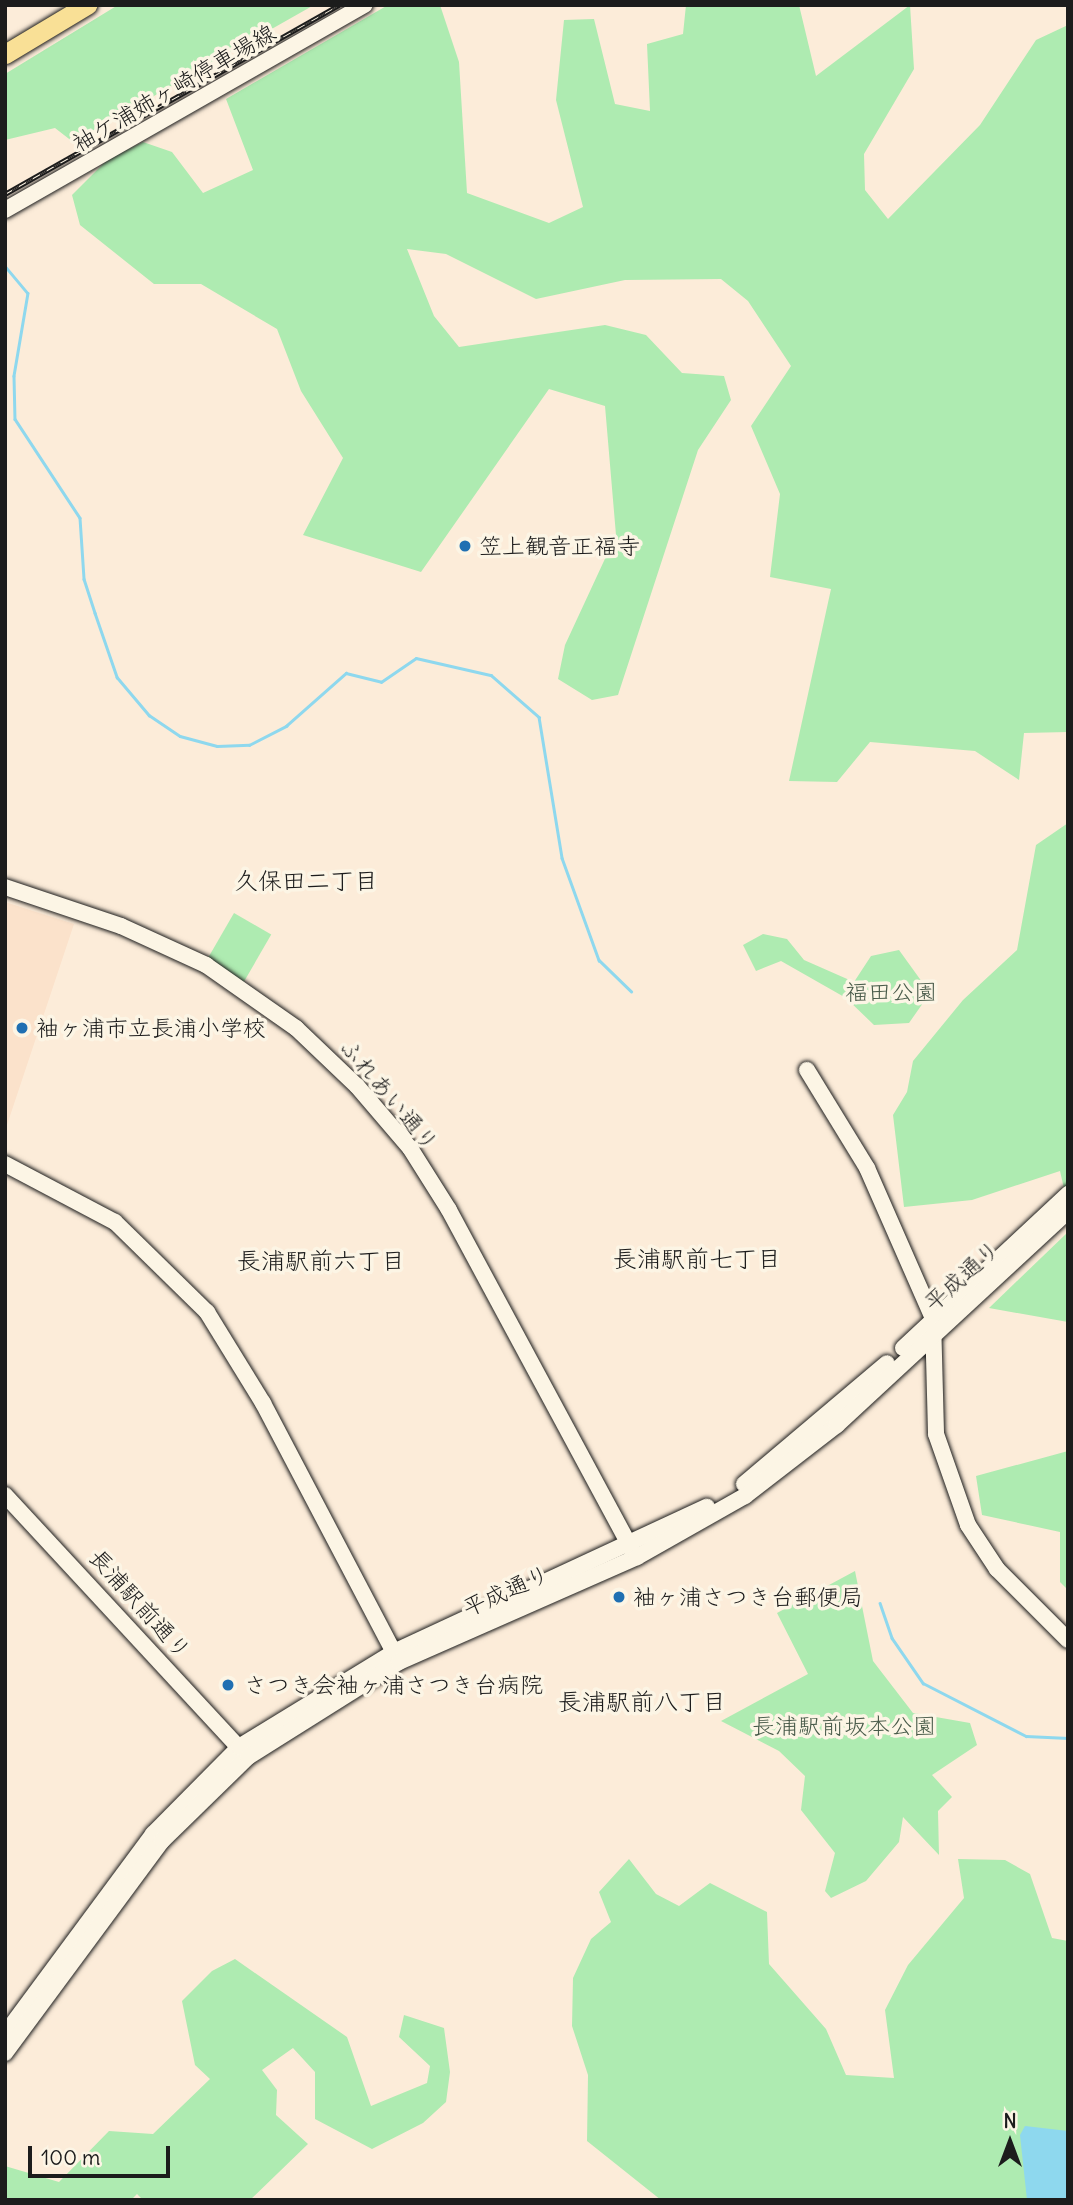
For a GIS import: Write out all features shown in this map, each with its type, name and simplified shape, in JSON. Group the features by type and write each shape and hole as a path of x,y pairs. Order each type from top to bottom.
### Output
{"highway":[{"path":"5,54 87,5"}],"street":[{"name":"袖ケ浦姉ヶ崎停車場線","path":"5,210 365,5"},
{"name":"ふれあい通り","path":"5,887 121,926 206,965 296,1028 357,1086 410,1148 449,1210 633,1552"},
{"path":"807,1070 867,1168 933,1327 936,1434 968,1525 997,1569 1068,1640"},
{"path":"5,1164 115,1222 207,1312 263,1403 397,1657"},
{"name":"平成通り","path":"5,2034 153,1834 244,1752 397,1657 633,1552 788,1466 1068,1194"},
{"name":"平成通り","path":"933,1327 1068,1211"},
{"name":"長浦駅前通り","path":"5,1495 244,1752"},
{"name":"平成通り","path":"5,2053 162,1841 244,1752"}],"shaded area":[{"name":"袖ヶ浦市立長浦小学校","path":"5,902 74,924 5,1131"}],"green space":[{"path":"118,5 314,5 73,142 55,128 5,140 5,74"},
{"path":"388,5 440,5 459,62 467,193 549,223 583,207 556,100 564,20 594,19 615,104 650,111 647,44 683,34 686,5 799,5 816,76 910,5 914,69 864,154 865,190 888,219 980,125 1036,40 1068,25 1068,732 1024,733 1019,780 975,751 870,742 837,782 789,781 831,589 770,577 780,494 751,426 791,366 748,301 721,279 625,280 536,299 446,254 407,249 434,316 459,347 605,325 646,335 682,373 724,376 731,400 698,450 618,695 592,700 558,679 565,645 616,535 605,406 549,389 421,572 303,535 343,458 301,391 277,329 201,284 154,284 80,225 72,195 107,160 143,142 172,152 203,193 253,170 226,99"},
{"path":"1068,823 1068,1206 1060,1171 972,1200 904,1207 893,1115 907,1092 913,1061 963,1000 1017,950 1036,845"},
{"path":"234,913 271,934 242,986 204,964"},
{"name":"福田公園","path":"763,934 787,939 804,960 854,982 871,956 899,950 930,993 909,1023 874,1025 846,998 781,961 756,971 743,945"},
{"path":"1068,1232 1068,1322 989,1308"},
{"path":"1068,1451 1068,1590 1060,1582 1060,1532 982,1515 976,1476"},
{"name":"長浦駅前坂本公園","path":"855,1571 873,1661 913,1713 970,1723 977,1745 932,1775 952,1797 938,1811 939,1855 903,1817 899,1842 866,1881 831,1898 825,1891 835,1853 801,1810 805,1776 779,1751 721,1721 808,1674 777,1613"},
{"path":"629,1859 656,1894 679,1906 710,1883 767,1912 769,1964 826,2029 846,2075 894,2078 885,2010 908,1965 964,1898 958,1859 1005,1860 1030,1874 1052,1938 1068,1941 1068,2200 661,2200 587,2141 588,2075 572,2026 573,1978 591,1939 611,1922 599,1892"},
{"path":"235,1959 347,2037 371,2106 427,2083 430,2066 399,2037 404,2015 444,2028 450,2072 446,2102 423,2123 372,2149 315,2119 315,2072 293,2048 262,2070 277,2090 276,2115 308,2144 250,2200 143,2200 137,2194 131,2200 5,2200 5,2166 59,2182 109,2131 153,2134 210,2079 195,2065 182,2001 212,1971"}],"water":[{"path":"1025,2126 1068,2131 1068,2200 1027,2200 1020,2135"}],"waterway":[{"path":"5,266 28,293 14,376 15,419 80,518 84,579 117,677 149,715 180,736 217,746 249,745 286,726 346,673 381,682 416,658 491,675 539,717 562,858 599,960 631,991"},
{"path":"880,1603 892,1638 923,1683 1026,1736 1068,1738"}],"railway":[{"path":"5,194 339,5"}],"place":[{"name":"笠上観音正福寺","path":"465,546"},
{"name":"袖ヶ浦市立長浦小学校","path":"22,1028"},
{"name":"袖ヶ浦さつき台郵便局","path":"619,1597"},
{"name":"さつき会袖ヶ浦さつき台病院","path":"228,1685"}],"district":[{"name":"久保田二丁目","path":"306,881"},
{"name":"長浦駅前七丁目","path":"697,1259"},
{"name":"長浦駅前六丁目","path":"321,1261"},
{"name":"長浦駅前八丁目","path":"642,1702"}]}
